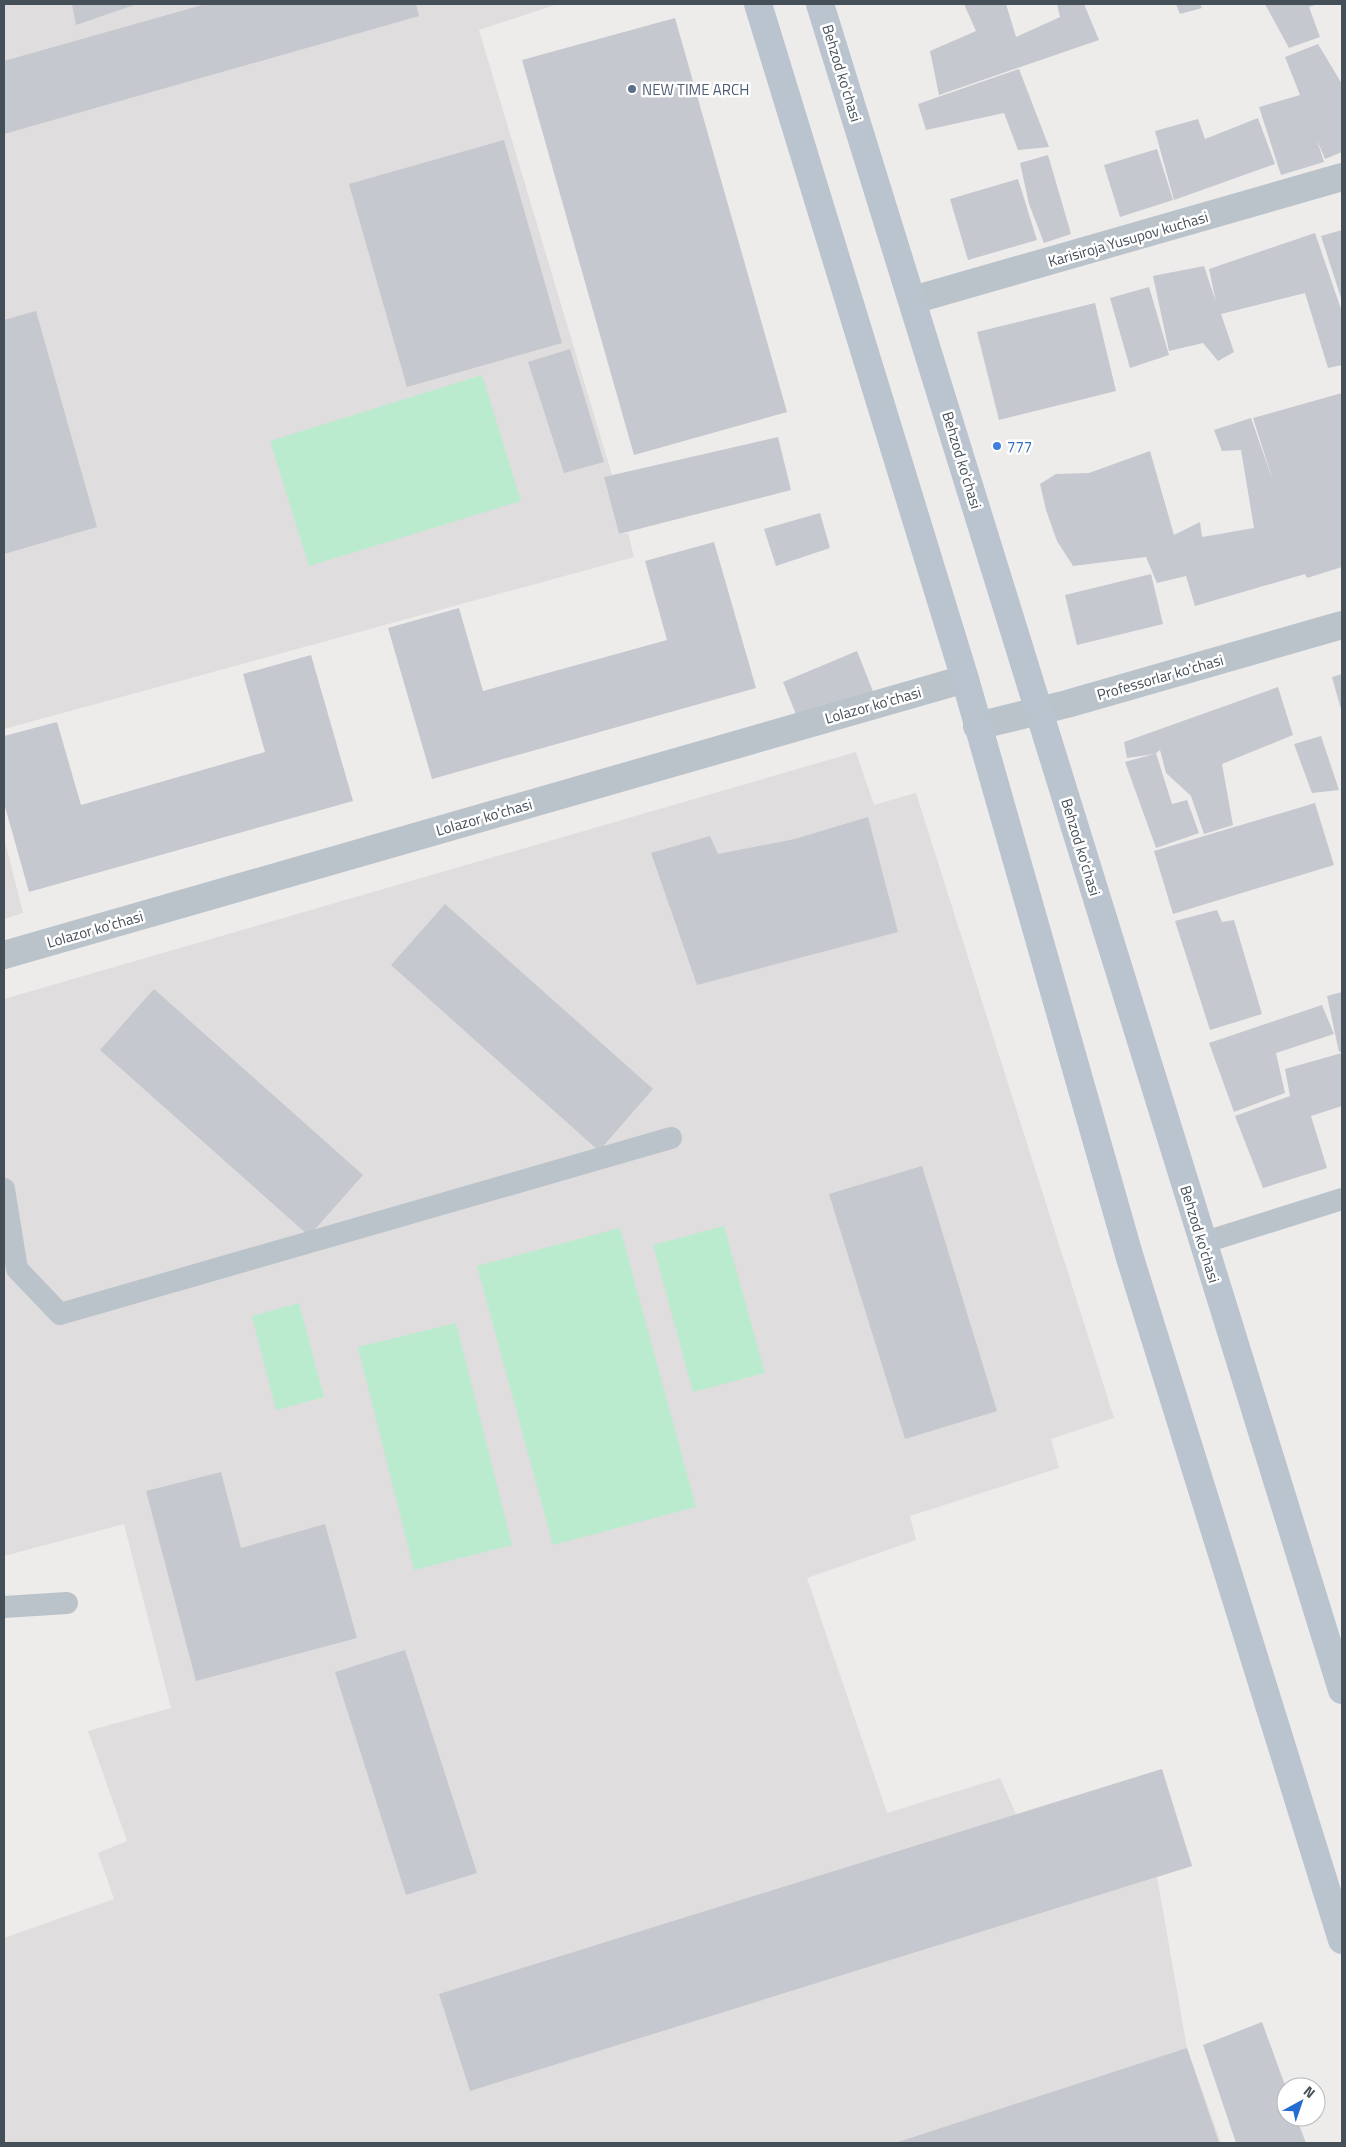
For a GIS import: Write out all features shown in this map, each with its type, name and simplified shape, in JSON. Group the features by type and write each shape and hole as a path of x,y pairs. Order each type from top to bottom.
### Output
{"street":[{"path":"758,4 965,679 1130,1258 1342,1940"},
{"name":"Behzod ko'chasi","path":"820,4 1040,711 1202,1243 1342,1690"},
{"name":"Karisiroja Yusupov kuchasi","path":"913,300 1342,177"},
{"name":"Professorlar ko'chasi","path":"977,726 1040,711 1342,625"},
{"name":"Lolazor ko'chasi","path":"4,955 965,679"}],"lane":[{"path":"4,1189 17,1269 60,1314 671,1138"},
{"path":"1202,1243 1342,1199"},
{"path":"4,1607 67,1602"}],"shaded area":[{"path":"4,4 558,4 479,30 612,475 604,477 619,534 628,533 634,557 4,729"},
{"path":"856,752 874,805 916,793 1114,1418 1051,1439 1059,1468 910,1516 916,1540 807,1578 887,1813 1000,1778 1016,1814 1162,1769 1192,1866 1157,1877 1187,2048 1221,2143 4,2143 4,1938 114,1899 98,1853 127,1841 88,1731 171,1708 124,1524 4,1556 4,999"},
{"path":"4,838 23,913 4,919"}],"green space":[{"path":"482,375 521,501 309,566 270,441"},
{"path":"724,1226 765,1373 693,1392 653,1245"},
{"path":"620,1228 696,1507 553,1545 477,1266"},
{"path":"299,1303 324,1397 276,1410 252,1316"},
{"path":"456,1323 512,1545 414,1570 358,1347"}],"building":[{"path":"72,4 137,4 76,25"},
{"path":"206,4 416,4 419,16 4,134 4,61"},
{"path":"964,4 1006,4 1016,37 1060,17 1057,4 1084,4 1099,40 939,95 930,51 976,31"},
{"path":"1176,4 1200,4 1202,8 1180,14"},
{"path":"1265,4 1318,4 1309,7 1320,37 1289,48"},
{"path":"675,18 787,412 634,455 522,60"},
{"path":"1318,44 1342,84 1342,152 1325,159 1317,140 1324,162 1281,175 1259,107 1300,95 1285,57"},
{"path":"1019,69 1049,147 1018,150 1004,113 926,130 918,104"},
{"path":"1258,118 1275,164 1174,200 1155,131 1198,119 1205,139"},
{"path":"504,140 562,343 407,387 349,184"},
{"path":"1157,149 1173,200 1120,217 1104,165"},
{"path":"1048,155 1071,234 1044,243 1029,204 1020,163"},
{"path":"1018,179 1037,240 968,260 950,199"},
{"path":"1342,230 1342,301 1321,236"},
{"path":"1315,233 1342,312 1342,365 1328,368 1305,293 1221,314 1234,352 1218,361 1203,343 1169,351 1153,276 1204,266 1216,302 1209,269"},
{"path":"1149,287 1169,355 1130,368 1110,298"},
{"path":"1095,303 1116,391 999,420 977,332"},
{"path":"36,311 97,527 4,554 4,320"},
{"path":"570,349 604,462 564,473 528,362"},
{"path":"1342,393 1342,567 1307,578 1305,574 1195,606 1186,576 1157,583 1146,557 1073,566 1057,541 1046,510 1040,484 1056,474 1089,473 1150,451 1174,535 1200,522 1202,537 1254,528 1241,450 1222,451 1214,430 1251,418 1274,484 1253,418"},
{"path":"778,437 791,490 619,534 604,477"},
{"path":"820,513 830,548 776,566 764,529"},
{"path":"714,542 756,688 432,779 388,628 459,608 483,691 667,640 645,561"},
{"path":"1151,574 1163,624 1077,645 1065,595"},
{"path":"857,651 874,694 797,717 783,682"},
{"path":"311,655 353,801 29,892 4,803 4,736 57,722 81,805 265,752 243,674"},
{"path":"1342,674 1342,713 1332,677"},
{"path":"1278,687 1293,735 1222,764 1233,825 1204,834 1191,796 1166,773 1160,750 1156,753 1172,804 1187,800 1199,833 1156,848 1125,762 1154,754 1127,758 1124,742"},
{"path":"1321,736 1339,790 1312,793 1294,744"},
{"path":"1315,803 1334,865 1173,914 1154,851"},
{"path":"868,817 898,932 697,985 651,853 710,836 718,854 795,839"},
{"path":"445,904 653,1089 599,1151 391,965"},
{"path":"1217,910 1222,922 1234,920 1262,1014 1210,1030 1175,921"},
{"path":"154,989 363,1175 309,1236 100,1050"},
{"path":"1342,992 1342,1051 1339,1052 1327,996"},
{"path":"1322,1005 1334,1034 1276,1053 1285,1093 1234,1112 1209,1043"},
{"path":"1342,1053 1342,1106 1311,1116 1327,1168 1263,1188 1235,1116 1290,1096 1285,1069"},
{"path":"922,1166 997,1411 905,1439 829,1194"},
{"path":"221,1472 241,1548 325,1524 357,1638 196,1681 146,1491"},
{"path":"405,1650 477,1873 406,1895 335,1672"},
{"path":"1162,1769 1192,1866 470,2091 439,1994"},
{"path":"1262,2022 1282,2077 1276,2077 1276,2127 1300,2127 1306,2143 1236,2143 1203,2045"},
{"path":"1187,2048 1219,2143 895,2143"}],"place":[{"name":"NEW TIME ARCH","path":"632,89"},
{"name":"777","path":"997,446"}]}
